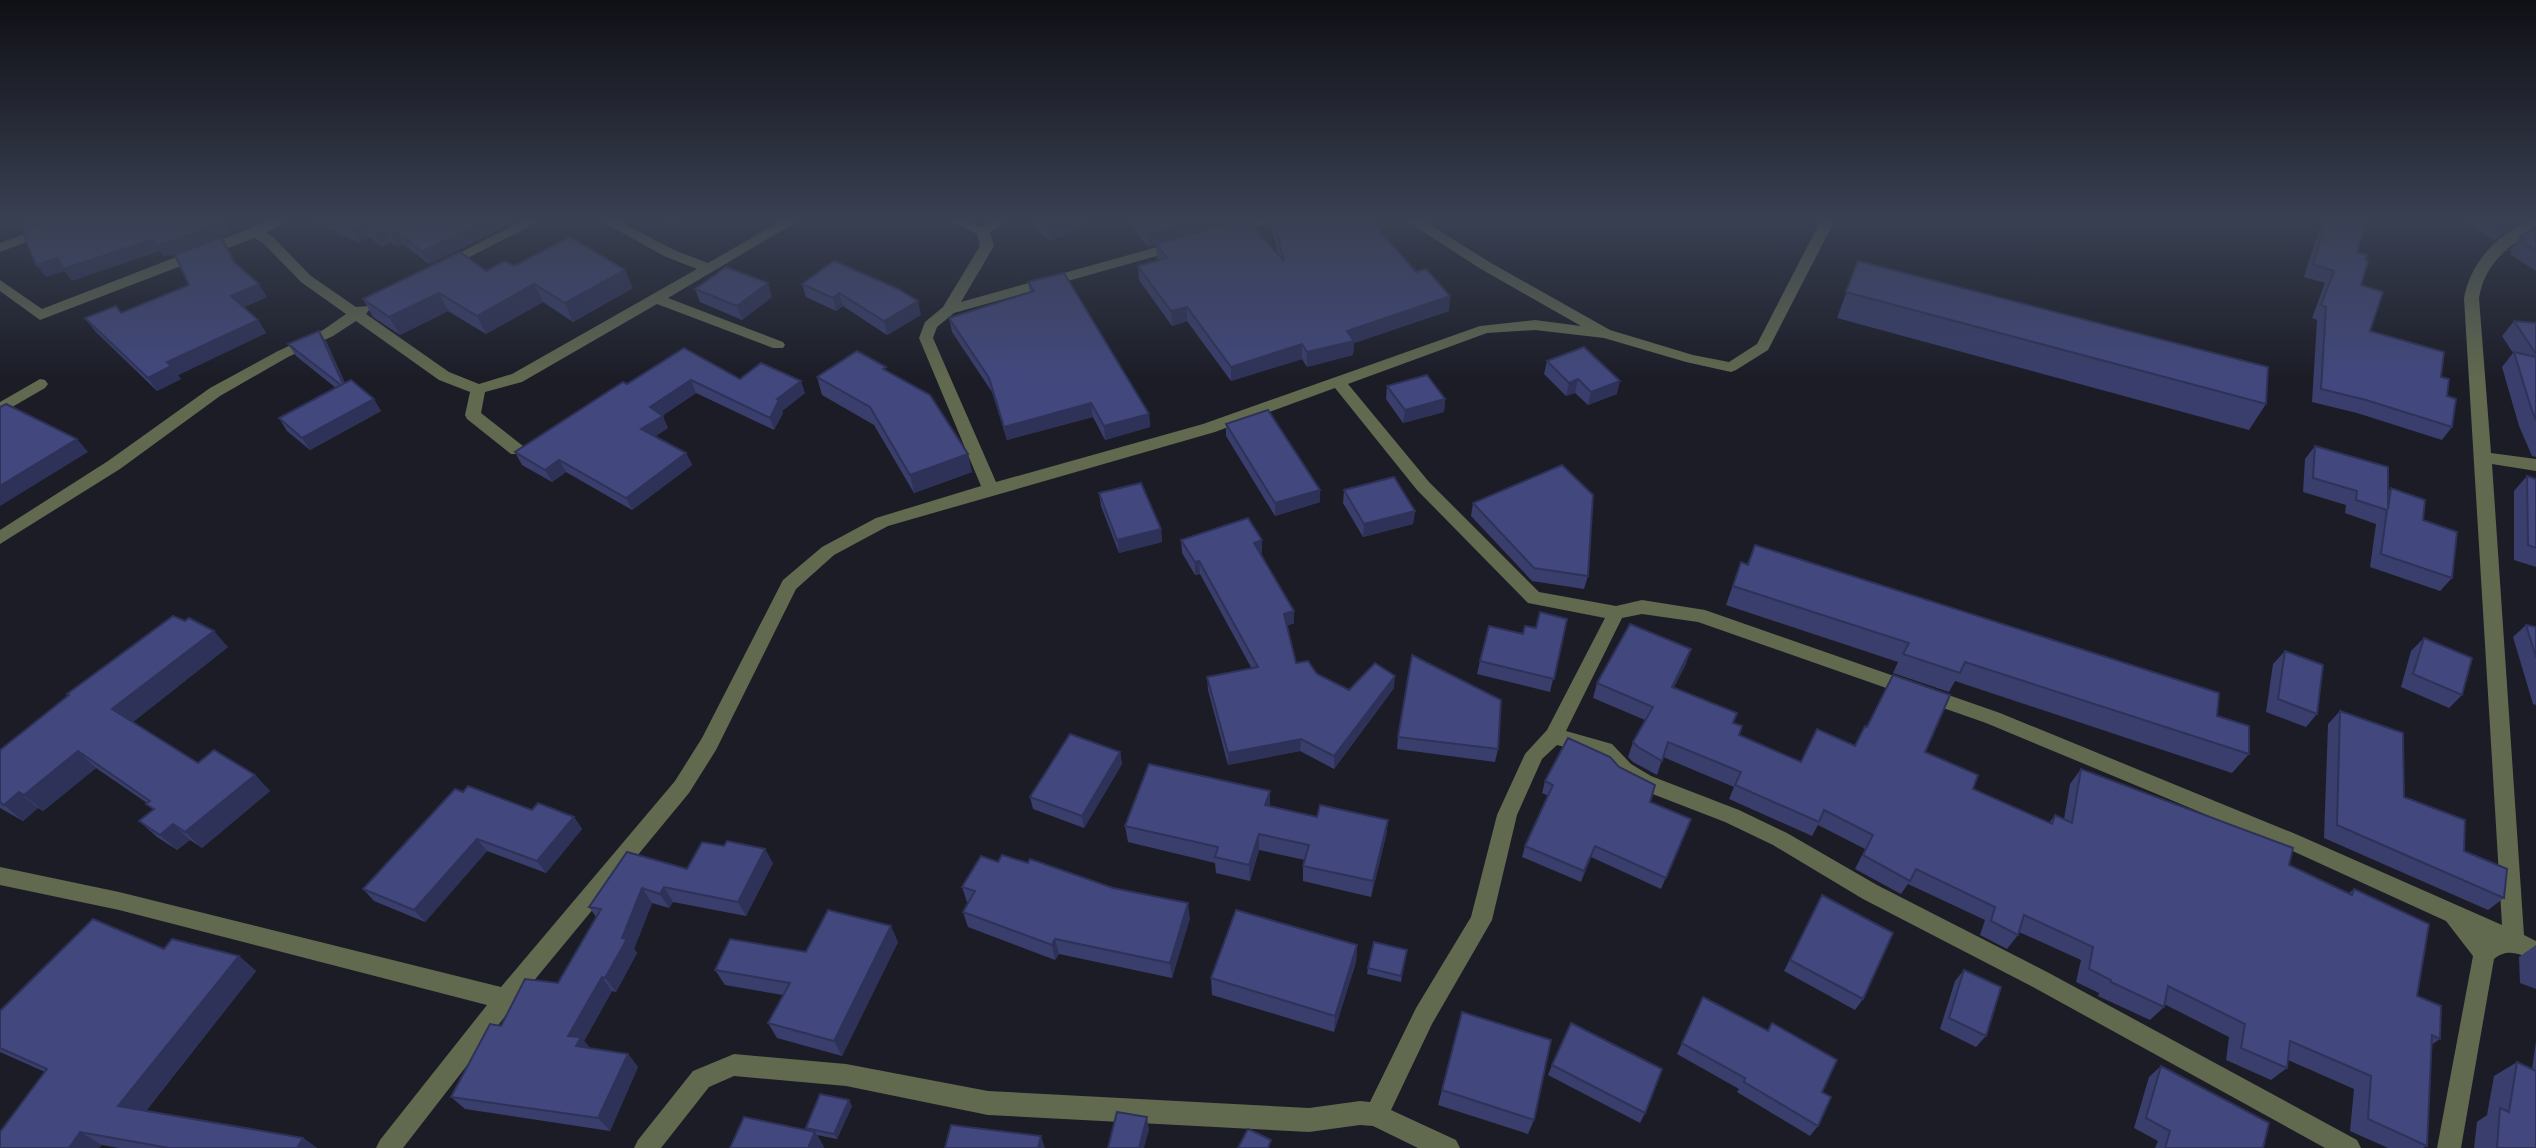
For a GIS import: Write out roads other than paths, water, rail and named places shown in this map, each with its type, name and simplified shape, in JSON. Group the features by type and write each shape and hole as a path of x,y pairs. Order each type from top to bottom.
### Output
{"street":[{"path":"0,284 40,315 154,272"},
{"path":"299,272 444,376 478,389 517,379 658,299 699,272"},
{"path":"973,272 949,310 930,325 926,338 991,489"},
{"path":"949,310 1085,272"},
{"path":"1496,272 1605,333"},
{"path":"397,1142 505,999 682,788 709,744 789,584 828,551 883,522 1209,428 1485,329 1535,325 1605,333 1691,359 1731,367 1763,347 1802,272"},
{"path":"2478,272 2472,282 2472,317 2478,368 2514,942"},
{"path":"658,299 778,345"},
{"path":"0,538 114,465 215,392 283,354 328,334 355,313 375,302"},
{"path":"1338,382 1423,486 1534,598 1616,612 1642,607 1699,615 1993,718 2291,841 2536,950"},
{"path":"0,409 40,384"},
{"path":"478,389 473,415 517,450"},
{"path":"2483,457 2536,465"},
{"path":"1376,1115 1424,1016 1481,920 1507,815 1535,754 1554,736 1616,612"},
{"path":"1554,736 1605,750 1624,770 1644,782 1732,816 1780,839 1870,892 2041,980 2349,1148"},
{"path":"0,876 119,901 505,999"},
{"path":"2451,911 2484,954"},
{"path":"2449,1148 2484,954 2493,946 2514,942"},
{"path":"646,1148 701,1079 734,1065 846,1075 988,1103 1309,1120 1360,1113 1376,1115 1398,1128 1448,1148"}]}
